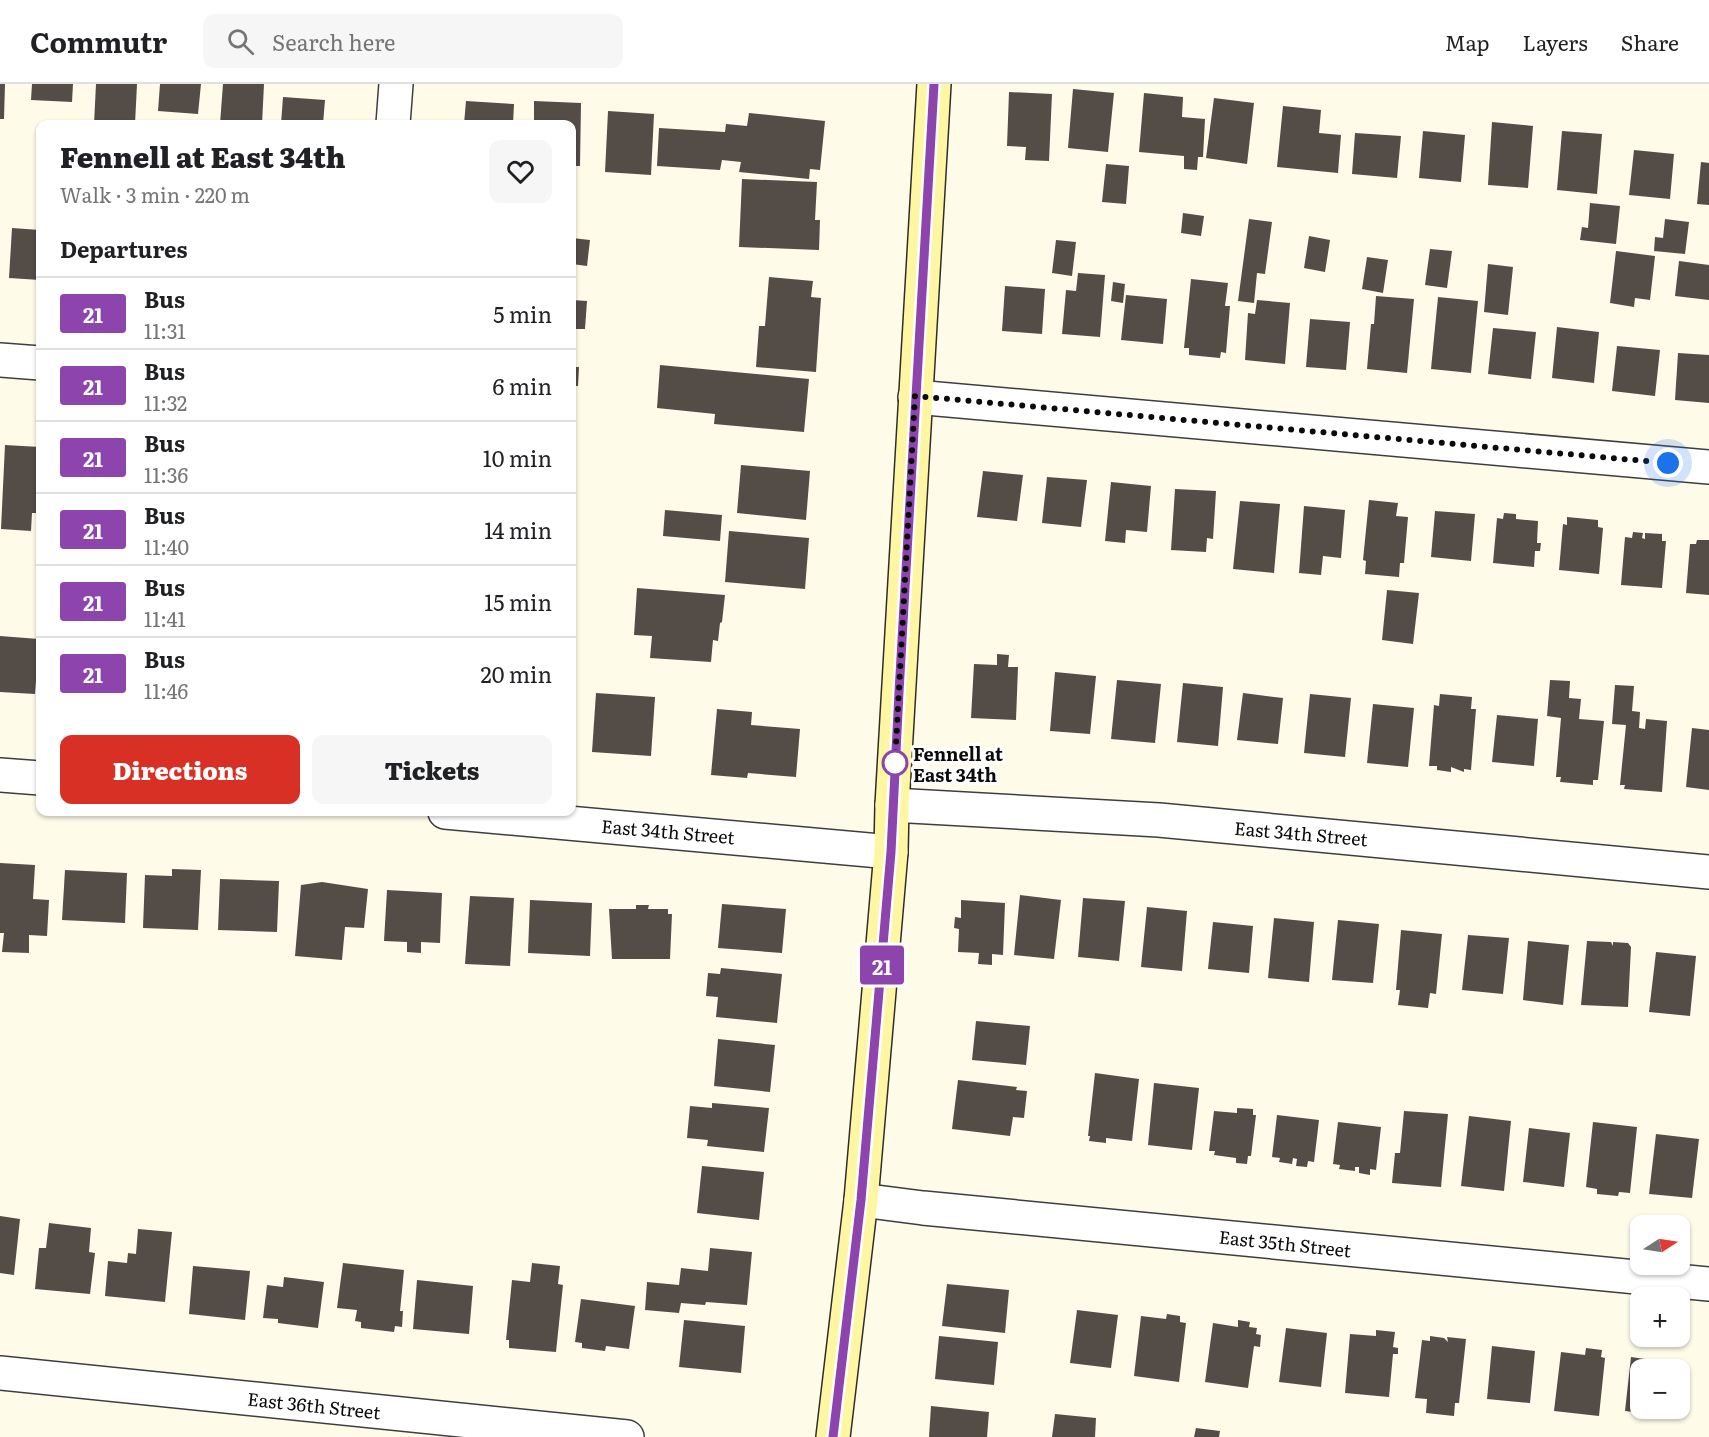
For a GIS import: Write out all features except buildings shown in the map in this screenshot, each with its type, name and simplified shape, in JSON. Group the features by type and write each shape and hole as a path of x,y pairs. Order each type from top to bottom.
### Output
{"main road":[{"path":"833,1437 861,1200 891,852 934,84"}],"street":[{"path":"393,120 396,84"},
{"path":"0,360 36,363"},
{"path":"915,396 1709,467"},
{"path":"0,775 36,778"},
{"name":"East 34th Street","path":"892,805 1159,820 1709,872"},
{"name":"East 34th Street","path":"490,816 891,852"},
{"name":"East 35th Street","path":"861,1200 1709,1284"},
{"name":"East 36th Street","path":"0,1373 627,1437"}],"bus line":[{"name":"21","path":"833,1437 861,1200 891,852 934,84"}],"place":[{"name":"Fennell at East 34th","path":"895,763"}],"route":[{"path":"895,763 915,396 1668,463"}]}
